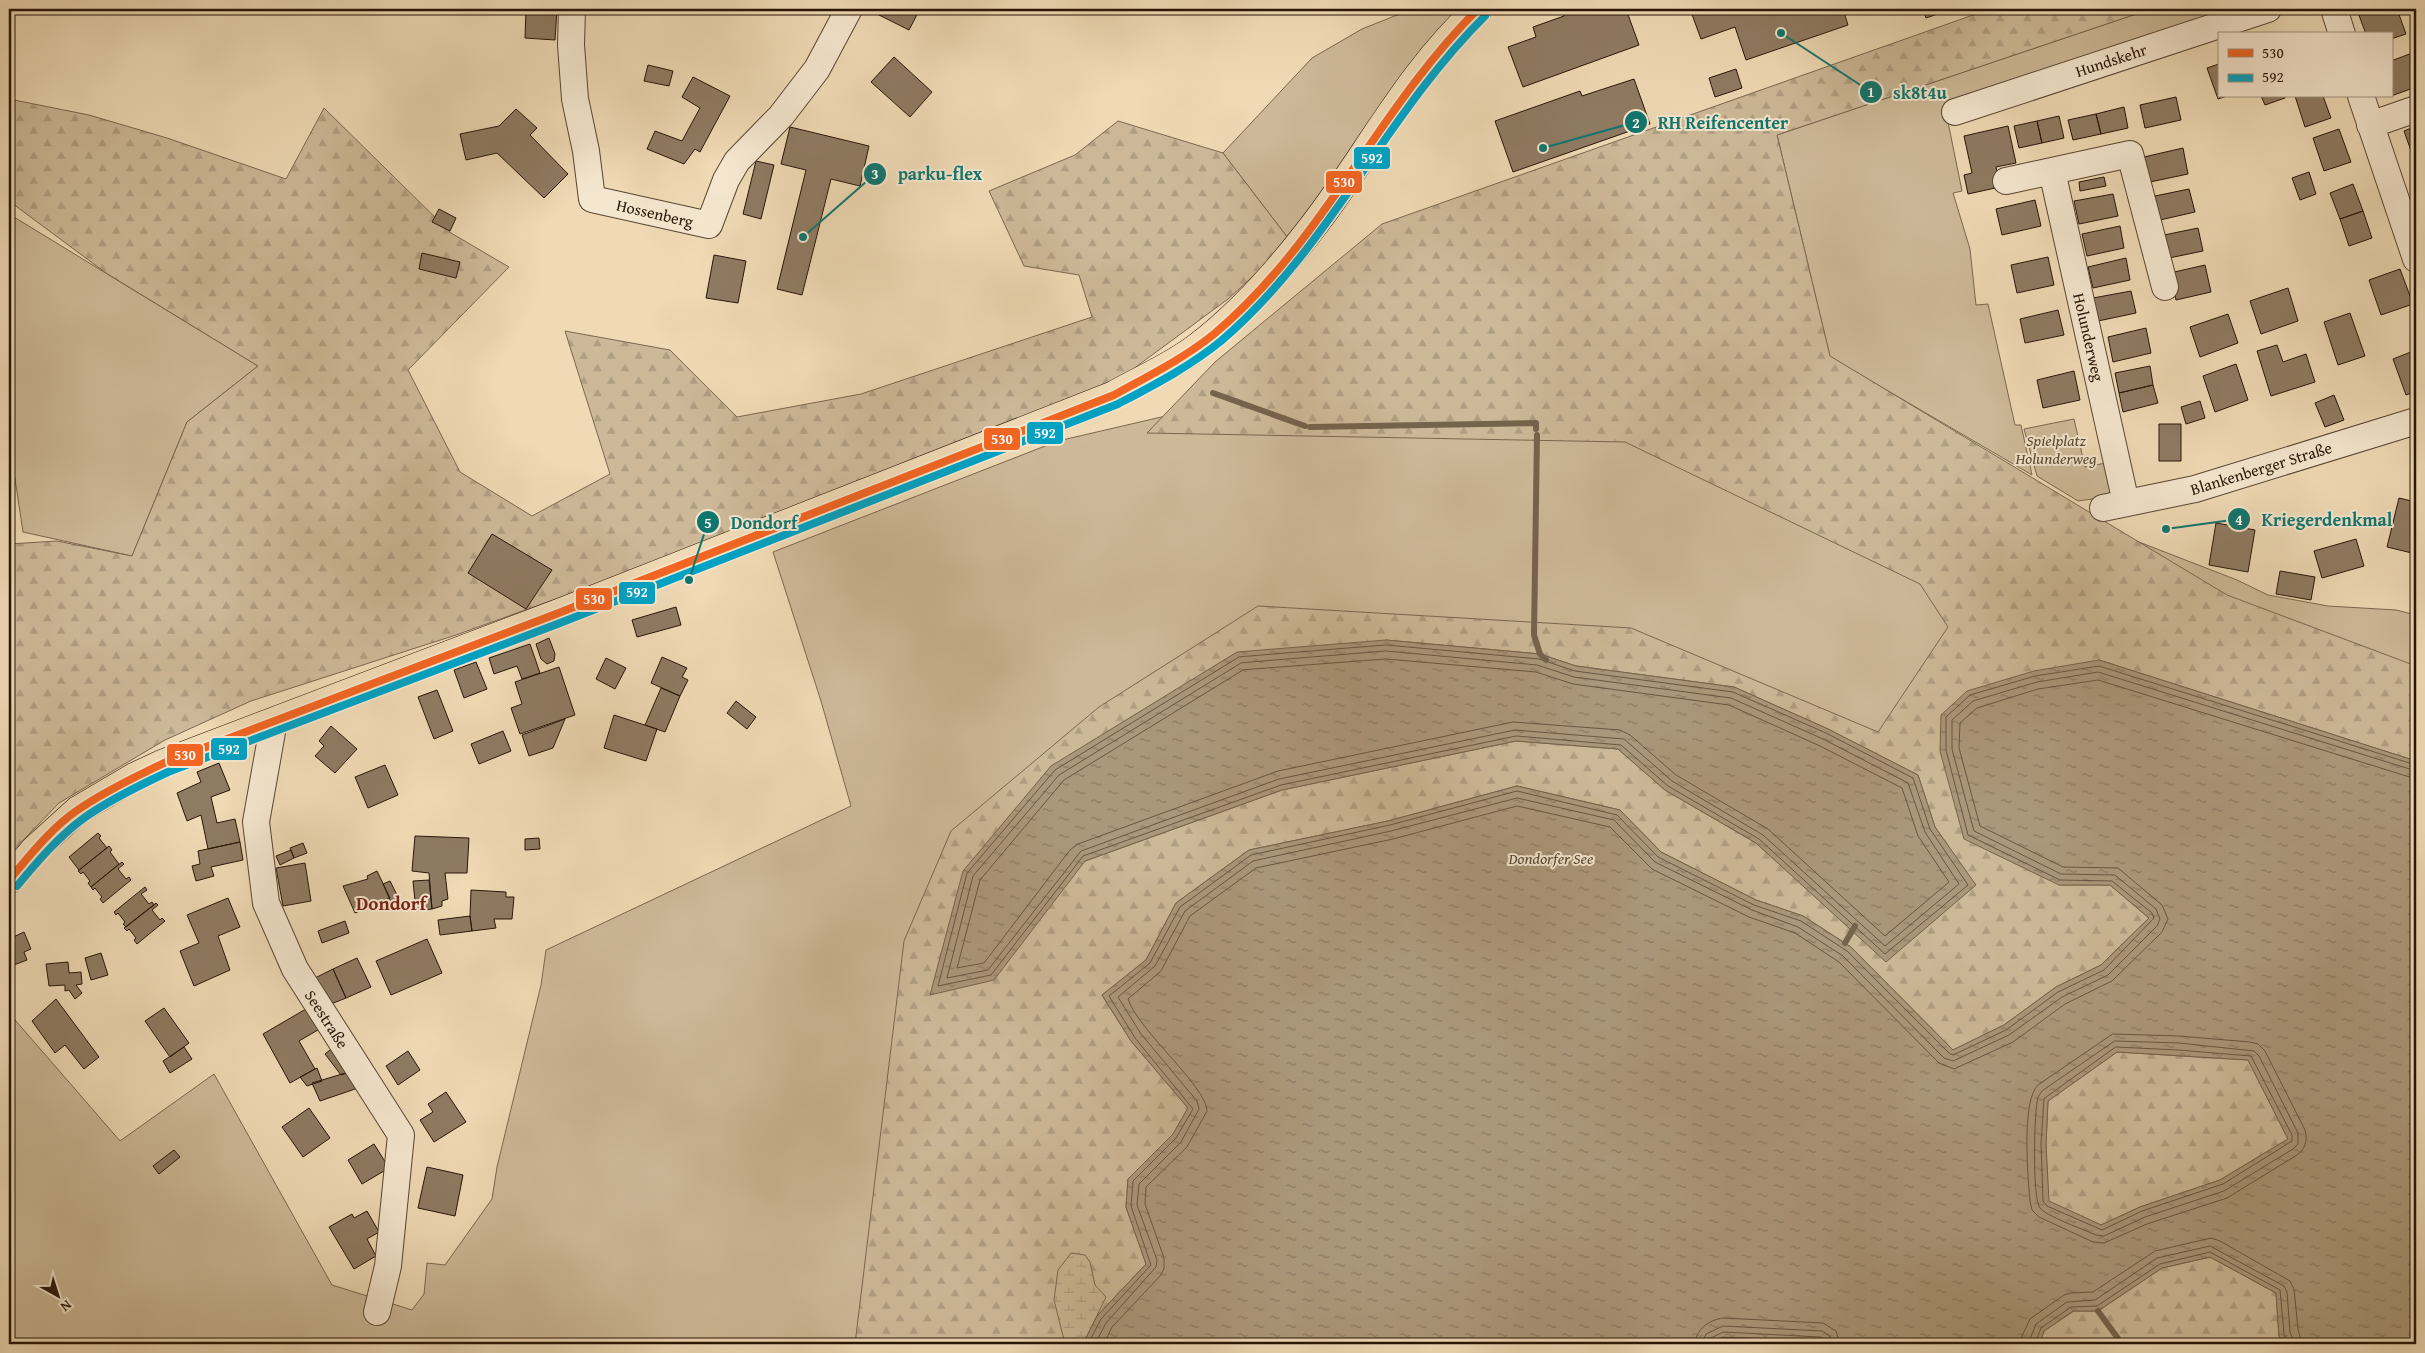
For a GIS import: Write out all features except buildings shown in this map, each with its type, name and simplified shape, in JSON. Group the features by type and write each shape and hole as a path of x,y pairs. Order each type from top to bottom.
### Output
{"main road":[{"path":"9,880 35,850 78,810 164,763 556,614 1114,396 1195,349 1238,312 1285,262 1323,214 1407,90 1438,51 1478,9"}],"street":[{"name":"Hossenberg","path":"572,9 571,45 575,99 586,151 592,199 709,225 726,180 737,161 781,116 817,69 849,9"},
{"name":"Hundskehr","path":"1955,112 2268,9"},
{"path":"2334,9 2341,32"},
{"path":"2362,98 2416,259"},
{"path":"2370,125 2416,110"},
{"path":"2006,181 2130,154 2165,287"},
{"name":"Holunderweg","path":"2052,171 2115,506"},
{"name":"Blankenberger Straße","path":"2115,506 2195,489 2416,421"},
{"name":"Seestraße","path":"274,720 256,822 266,903 295,969 401,1134 388,1266 377,1312"}],"green space":[{"path":"1412,9 1459,9 1291,242 1223,153 1312,58 1362,29"},
{"path":"1990,9 2151,9 1777,135 1830,356 2227,595 2416,666 2416,761 2099,660 2059,885 2110,885 2149,918 2101,965 2056,987 2004,1025 1953,1050 1851,947 1803,916 1756,900 1661,852 1620,810 1517,786 1388,821 1249,850 1176,903 1146,960 1102,995 1131,1041 1188,1108 1173,1134 1128,1179 1126,1207 1146,1264 1097,1316 1083,1344 855,1344 904,941 951,831 1099,707 1258,606 1631,628 1878,732 1948,627 1920,584 1625,442 1147,433 1215,362 1382,224","holes":["1386,640 1540,654 1576,666 1734,687 1828,729 1918,775 1935,827 1975,885 1886,961 1756,843 1665,790 1618,749 1516,741 1282,790 1085,861"]},
{"path":"2151,9 2242,9 1948,122 1962,191 1953,193 1970,249 1976,305 1988,304 2015,425 2021,425 2032,475 1830,357 1777,135"},
{"path":"9,99 89,115 167,138 286,179 324,108 451,233 509,267 408,370 460,472 532,516 610,474 565,331 670,350 737,417 861,394 1092,317 1079,275 1024,266 989,191 1075,155 1118,121 1223,153 1291,242 1228,299 1125,375 1034,416 764,524 456,635 251,701 165,740 59,803 9,855 9,544 57,541 132,556 187,422 258,366 106,273 9,201"},
{"path":"9,214 258,366 187,422 132,556 23,532 9,439"},
{"name":"Dondorfer See","path":"1299,385 2072,516 2237,580 2268,595 2328,606 2396,610 2416,615 2416,1344 9,1344 9,1013 120,1141 214,1074 332,1285 412,1310 424,1294 427,1263 445,1265 492,1199 497,1167 541,985 546,950 851,806 821,701 773,552 1058,441"},
{"name":"Spielplatz Holunderweg","path":"2074,419 2085,467 2106,463 2114,496 2078,501 2037,476 2024,429"},
{"path":"2117,1052 2248,1060 2288,1139 2220,1180 2140,1207 2101,1225 2048,1201 2046,1144 2048,1101"},
{"path":"1071,1253 1085,1255 1090,1262 1095,1285 1106,1297 1083,1344 1065,1344 1054,1300 1058,1270"},
{"path":"2210,1257 2276,1293 2279,1336 2285,1344 2039,1344 2044,1331 2074,1311 2098,1311 2162,1268"},
{"path":"1722,1337 1894,1344 1710,1344"}],"water":[{"path":"1386,640 1540,654 1576,666 1734,687 1828,729 1918,775 1935,827 1976,885 1886,962 1756,843 1665,790 1618,749 1516,741 1282,790 1085,861 994,980 930,995 963,871 1051,766 1237,652"},
{"name":"Dondorfer See","path":"2099,660 2416,761 2416,1343 2285,1344 2279,1336 2276,1293 2210,1257 2162,1268 2098,1311 2073,1311 2044,1331 2039,1344 1894,1344 1722,1337 1710,1344 1083,1344 1097,1316 1146,1264 1126,1207 1128,1179 1173,1134 1188,1108 1131,1041 1102,995 1146,960 1176,903 1249,850 1388,821 1517,786 1620,810 1661,852 1756,900 1803,916 1851,947 1953,1050 2004,1025 2056,987 2101,965 2149,918 2110,885 2059,885 1964,839 1940,751 1941,715 1967,691 2034,671","holes":["2117,1052 2248,1060 2288,1139 2220,1180 2140,1207 2101,1225 2049,1201 2046,1144 2048,1101"]}],"waterway":[{"path":"1213,393 1305,426"},
{"path":"1310,427 1536,423 1536,429"},
{"path":"1537,435 1534,635 1540,654 1546,660"},
{"path":"1845,943 1855,926"},
{"path":"2098,1311 2122,1344"}],"transit line":[{"name":"530","path":"9,880 42,842 69,816 110,790 164,763 556,614 1114,395 1165,367 1214,334 1253,298 1287,259 1319,217 1410,89 1442,48 1478,9"},
{"name":"592","path":"17,886 40,859 74,825 114,799 168,772 560,623 1118,404 1171,375 1221,341 1259,305 1294,265 1326,224 1417,96 1449,55 1485,16"}],"place":[{"name":"sk8t4u","path":"1781,33"},
{"name":"RH Reifencenter","path":"1543,148"},
{"name":"parku-flex","path":"803,237"},
{"name":"Kriegerdenkmal","path":"2166,529"},
{"name":"Dondorf","path":"689,580"}],"district":[{"name":"Dondorf","path":"391,903"}]}
